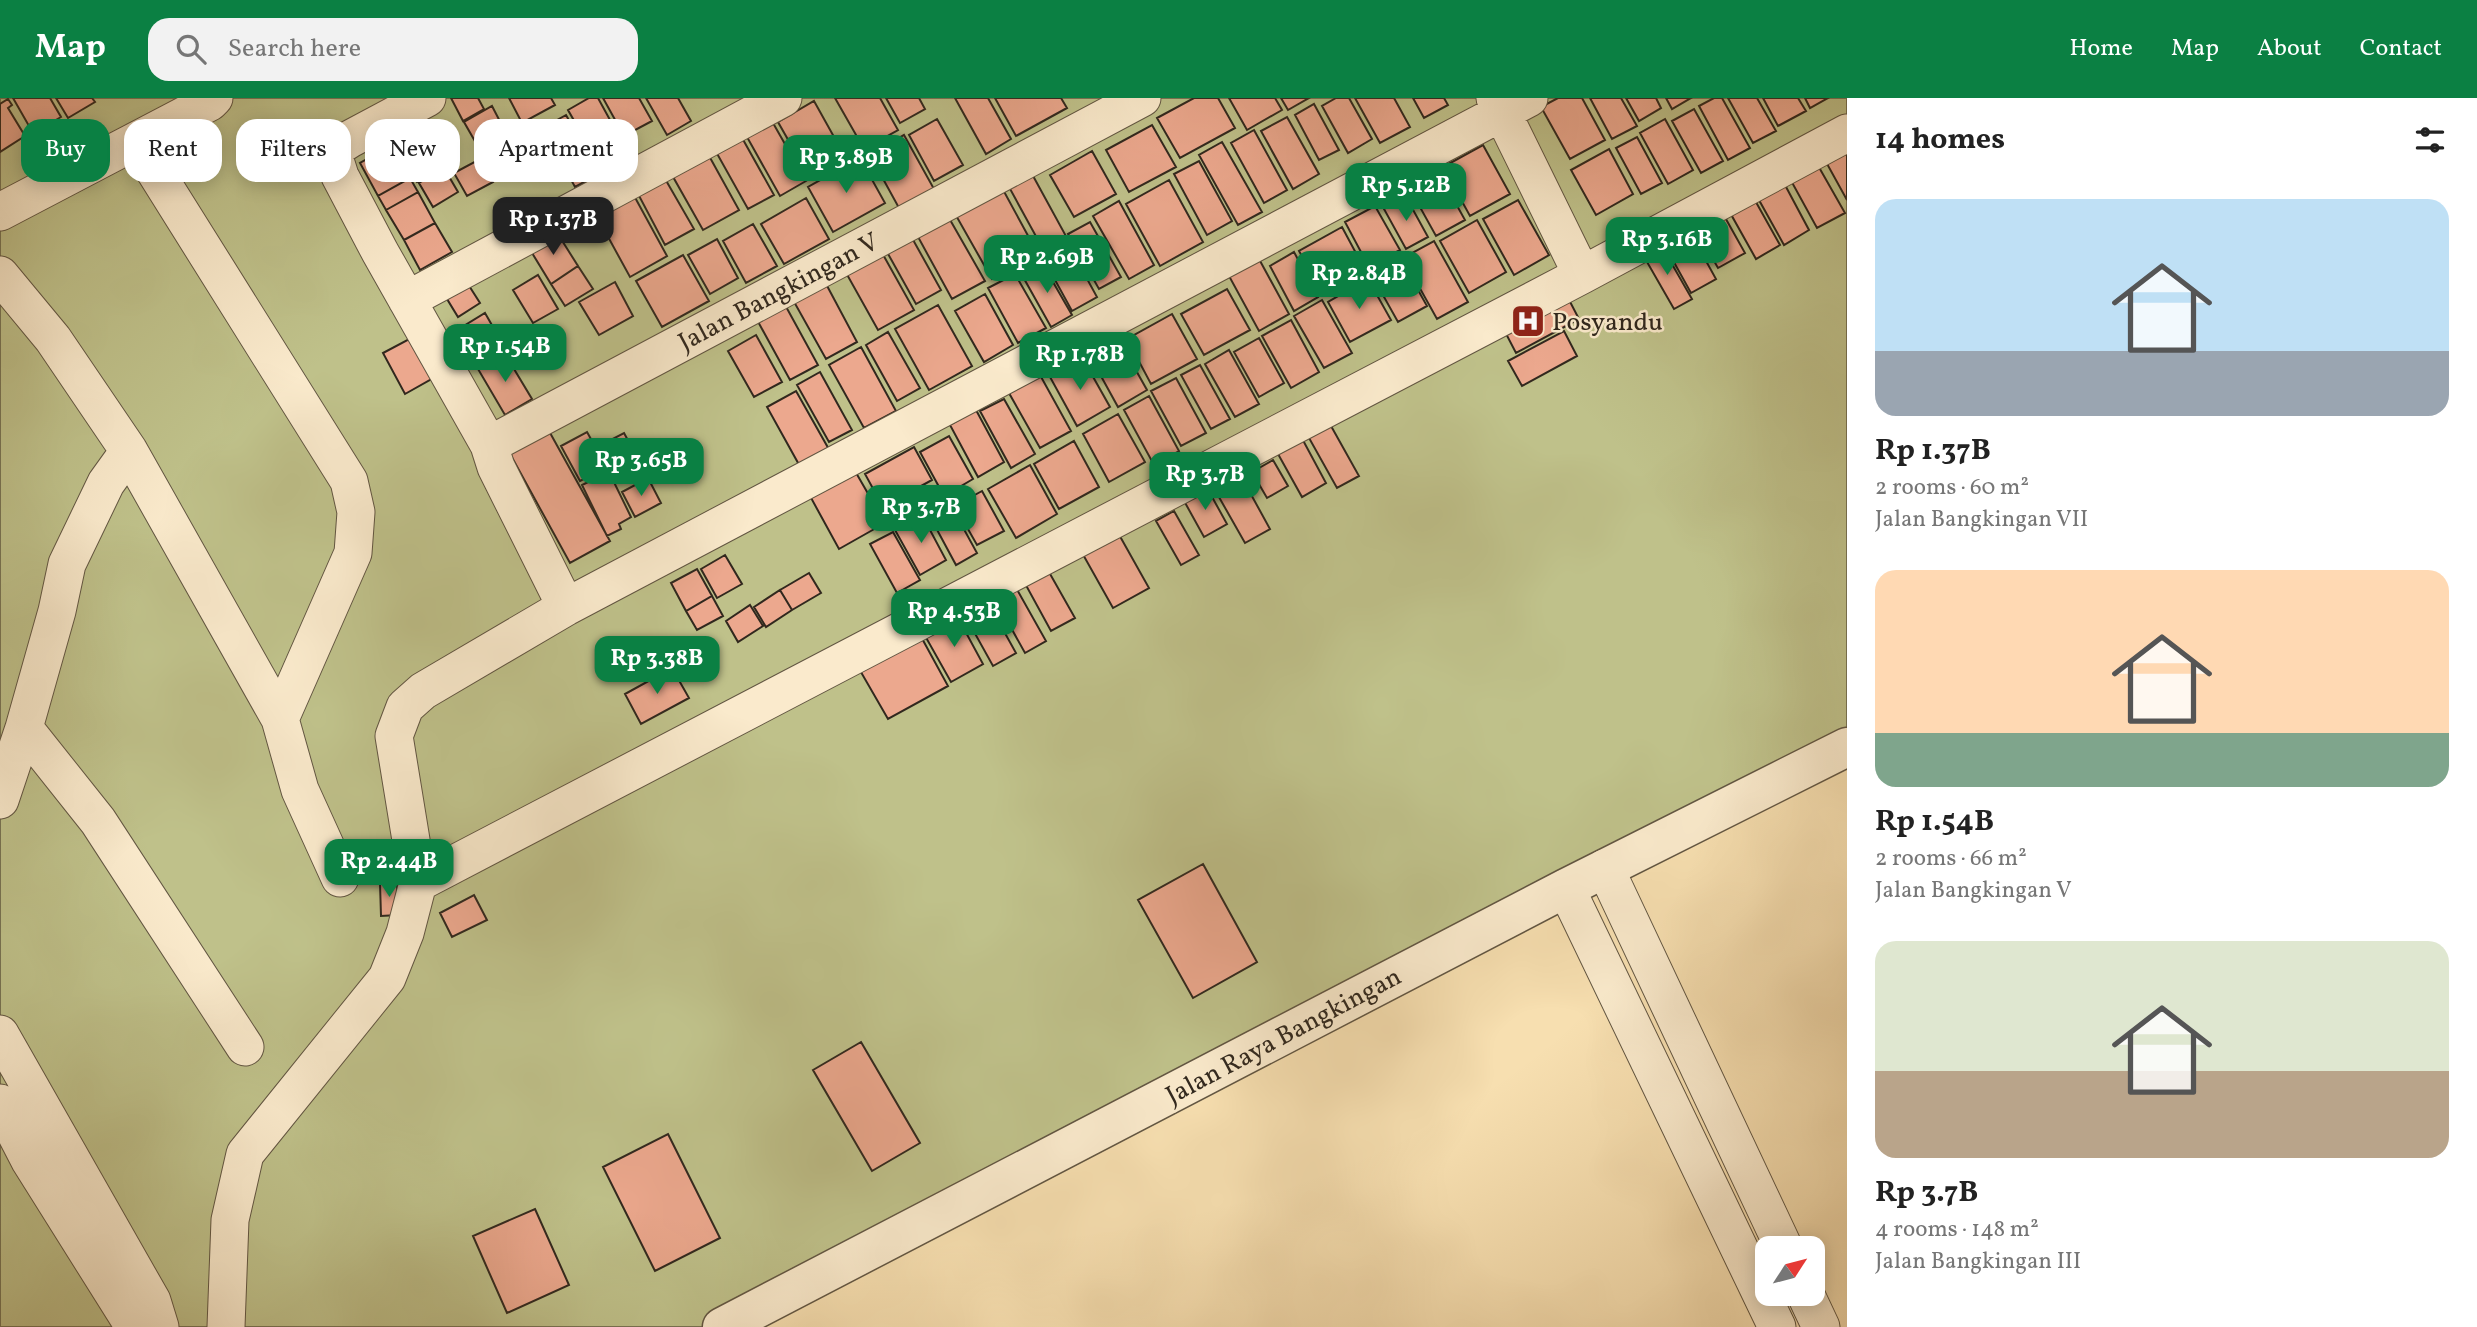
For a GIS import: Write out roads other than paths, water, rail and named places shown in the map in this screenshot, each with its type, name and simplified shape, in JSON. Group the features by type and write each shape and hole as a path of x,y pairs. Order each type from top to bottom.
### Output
{"street":[{"path":"179,119 214,98"},
{"path":"427,98 339,146 334,157 340,176 489,445 496,467 566,607"},
{"path":"407,300 783,98"},
{"name":"Jalan Bangkingan V","path":"489,445 1142,98"},
{"path":"226,1327 230,1220 245,1154 387,978 405,933 418,883 394,736 405,707 423,691 566,607 1509,103 1582,275"},
{"path":"418,883 1582,275 1847,133"},
{"path":"0,212 124,148"},
{"path":"161,182 349,481 356,512 353,552 280,719"},
{"path":"0,275 53,339 129,451 280,719 300,790 340,878"},
{"path":"0,800 24,728 57,611 66,564 106,483 129,451"},
{"path":"24,728 98,821 245,1046"},
{"name":"Jalan Raya Bangkingan","path":"722,1327 1566,888 1847,747"},
{"path":"1605,868 1778,1236"},
{"path":"1566,888 1755,1265"},
{"path":"0,1034 152,1301 160,1327"},
{"path":"0,1103 30,1161 128,1317 144,1327"},
{"path":"30,1161 60,1142"},
{"path":"1770,1306 1777,1327"},
{"path":"1811,1306 1821,1327"}],"place":[{"name":"Posyandu","path":"1528,321"}]}
